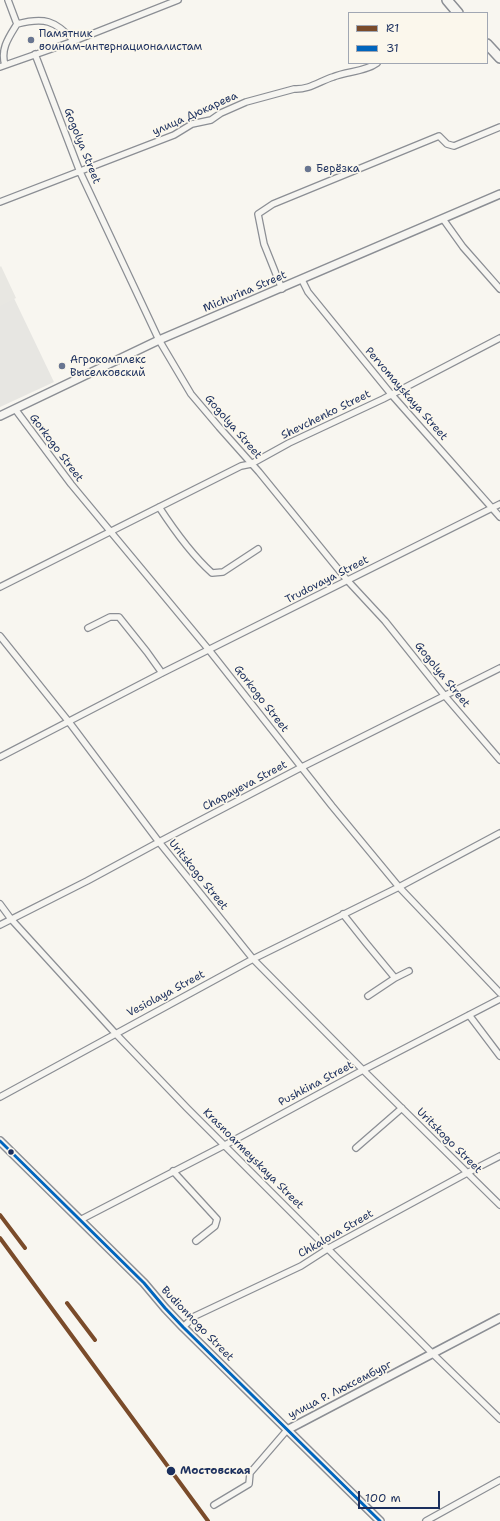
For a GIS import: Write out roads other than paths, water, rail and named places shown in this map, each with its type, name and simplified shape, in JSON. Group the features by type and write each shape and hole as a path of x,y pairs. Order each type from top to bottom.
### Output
{"main road":[{"path":"447,0 453,11"},
{"path":"488,45 500,58"}],"street":[{"path":"8,0 17,24"},
{"path":"74,41 65,30 52,23 35,20 17,24 6,41 3,66 74,41 178,0"},
{"name":"Gogolya Street","path":"35,54 80,172 159,340 191,394 348,580 385,621 445,696 500,760"},
{"name":"улица Дюкарева","path":"0,202 174,136 192,124 211,120 221,113 246,102 294,89 302,90 333,77 372,67 376,64"},
{"path":"282,289 264,244 258,214 273,204 439,136 447,144 454,146 500,127"},
{"name":"Michurina Street","path":"0,416 159,340 282,289 500,194"},
{"path":"443,219 463,247 500,289"},
{"name":"Pervomayskaya Street","path":"302,280 308,292 391,394 500,517"},
{"name":"Shevchenko Street","path":"0,587 241,466 251,464 289,443 391,394 500,338"},
{"name":"Gorkogo Street","path":"15,409 109,532 210,650 332,806 399,887 500,993"},
{"name":"Trudovaya Street","path":"0,757 500,504"},
{"path":"160,507 168,521 212,573 223,572 258,549"},
{"path":"88,628 110,617 119,617 147,652 162,674"},
{"name":"Uritskogo Street","path":"0,636 69,722 159,842 253,959 500,1205"},
{"name":"Chapayeva Street","path":"0,925 87,881 302,767 500,668"},
{"name":"Vesiolaya Street","path":"0,1097 253,959 399,887 500,833"},
{"name":"Krasnoarmeyskaya Street","path":"0,904 11,919 115,1033 433,1354 500,1419"},
{"path":"343,914 395,978"},
{"path":"368,996 395,978 409,972"},
{"name":"Pushkina Street","path":"80,1220 500,999"},
{"path":"469,1015 500,1056"},
{"name":"Uritskogo Street","path":"356,1148 402,1108"},
{"name":"Budionnogo Street","path":"0,1141 144,1283 183,1327 380,1521"},
{"name":"Chkalova Street","path":"183,1327 194,1316 301,1266 328,1248 500,1156"},
{"path":"173,1171 217,1219 215,1226 196,1241"},
{"name":"улица Р. Люксембург","path":"214,1505 249,1484 250,1473 287,1430 500,1318"},
{"path":"426,1521 500,1480"}],"place":[{"name":"Памятник воинам-интернационалистам","path":"31,40"},
{"name":"Берёзка","path":"308,169"},
{"name":"Агрокомплекс Выселковский","path":"62,366"},
{"name":"Мостовская","path":"171,1471"}]}
